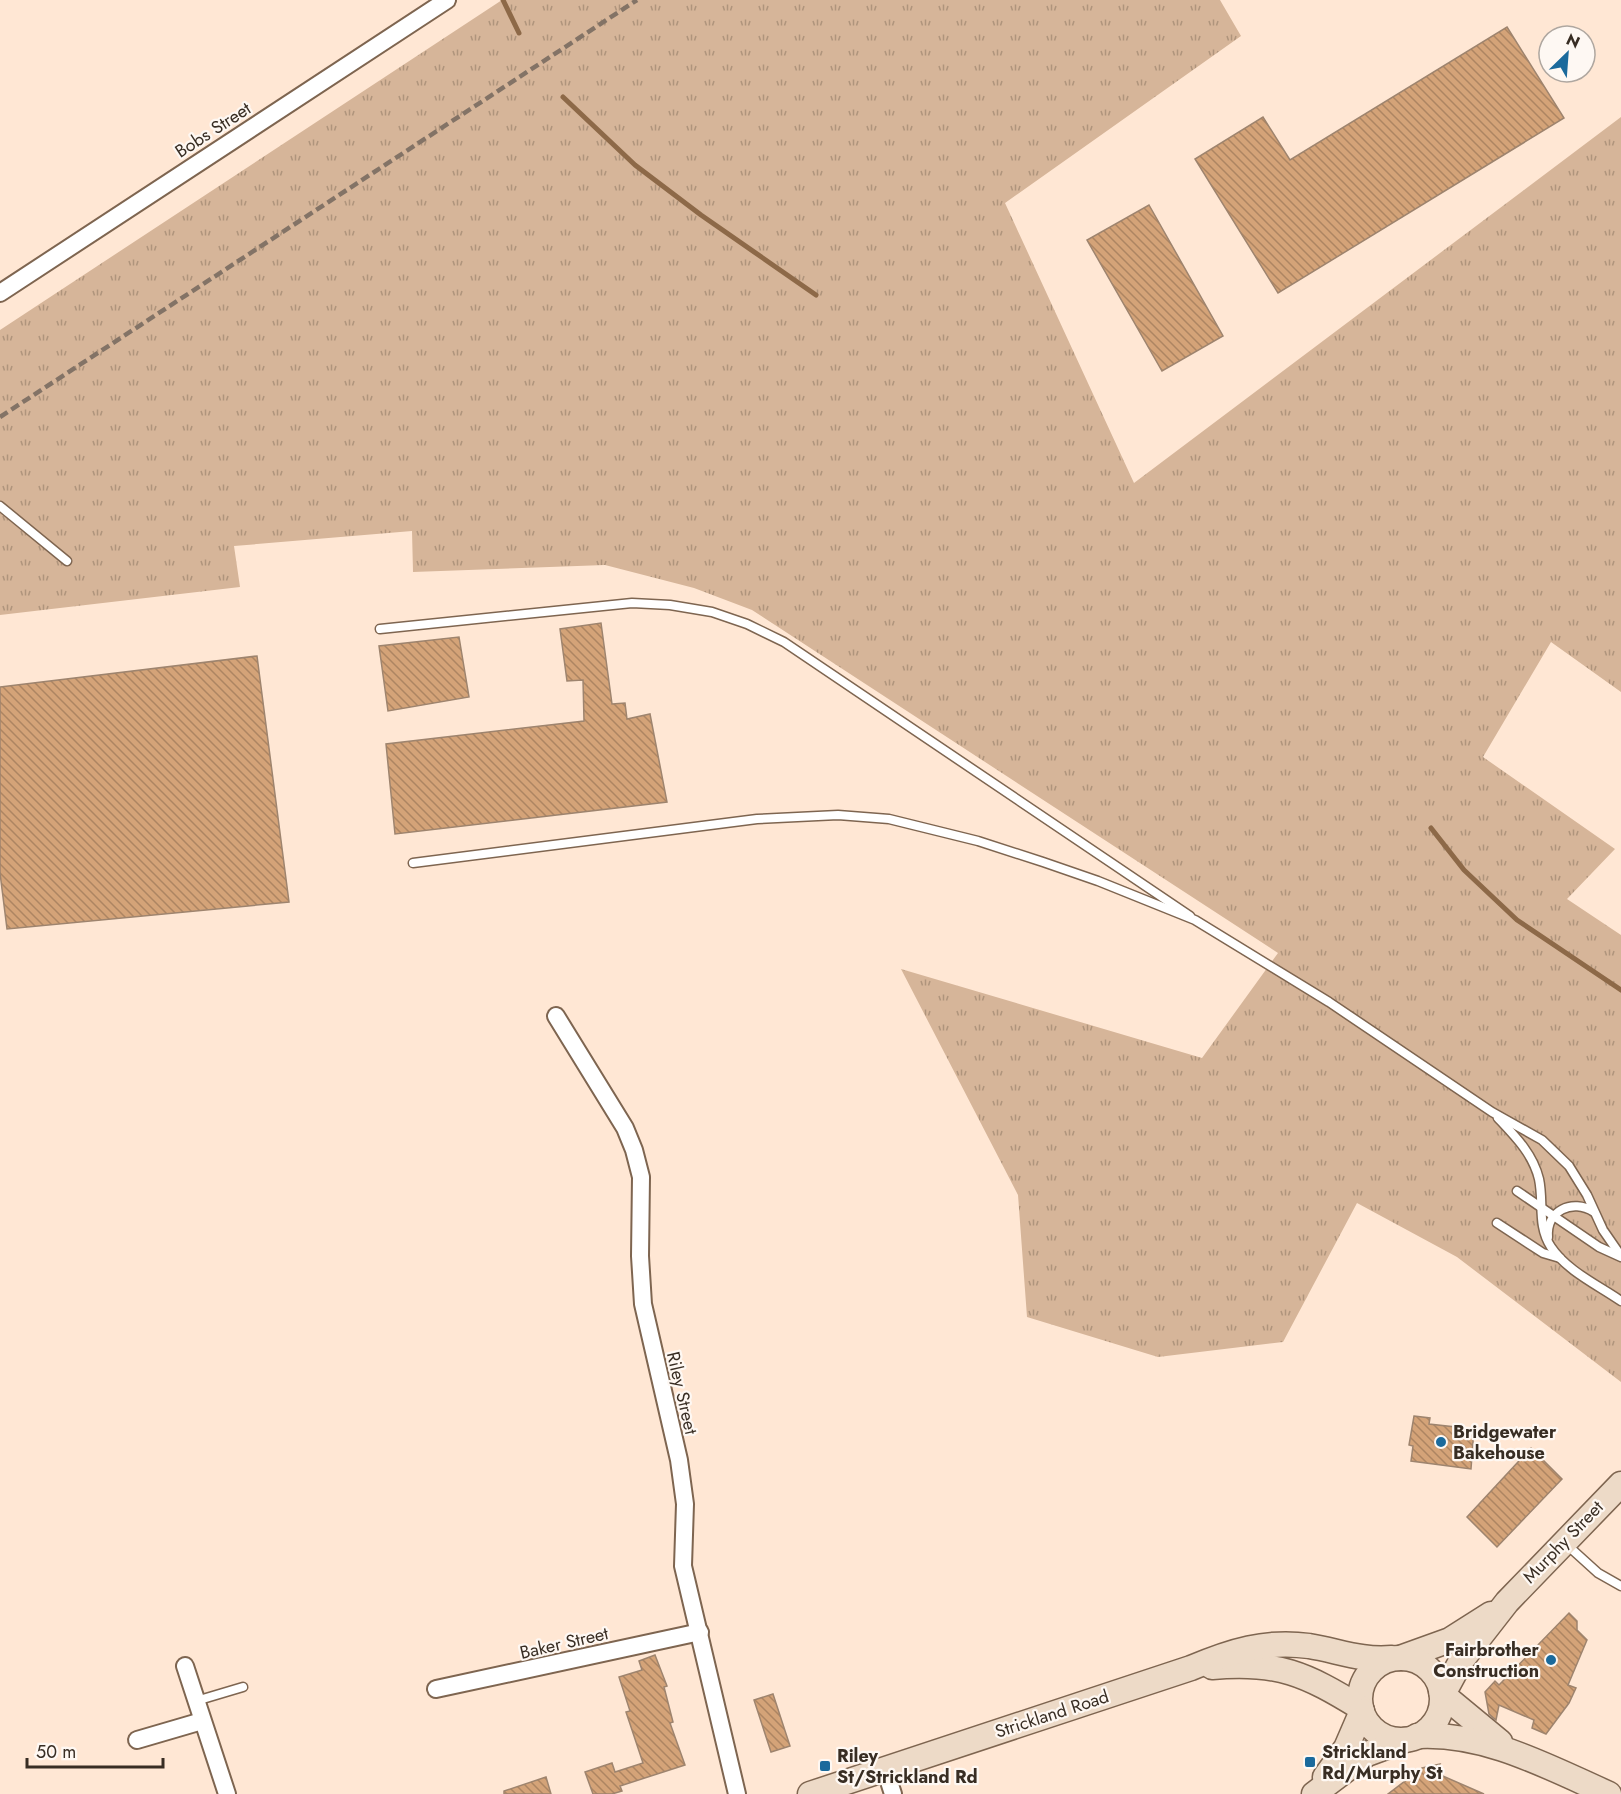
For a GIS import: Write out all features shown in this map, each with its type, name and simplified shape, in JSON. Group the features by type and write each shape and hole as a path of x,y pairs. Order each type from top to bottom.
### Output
{"street":[{"name":"Bobs Street","path":"0,293 447,0"},
{"name":"Riley Street","path":"556,1016 625,1128 641,1177 639,1256 643,1304 679,1461 685,1504 683,1566 738,1794"},
{"name":"Murphy Street","path":"1442,1693 1461,1661 1507,1602 1621,1484"},
{"name":"Murphy Street","path":"1396,1658 1451,1639 1507,1602"},
{"name":"Baker Street","path":"436,1689 488,1680 700,1632"},
{"name":"Strickland Road","path":"810,1794 1191,1668 1240,1648 1271,1644 1309,1647 1367,1659 1396,1658"},
{"path":"1517,1754 1479,1727 1442,1693 1434,1674 1427,1667 1410,1658 1396,1658 1378,1665 1366,1676 1360,1691 1361,1709 1371,1727 1386,1737 1464,1738 1517,1754 1610,1794"},
{"path":"185,1666 227,1794"},
{"name":"Strickland Road","path":"1191,1668 1262,1666 1294,1672 1318,1682 1361,1709"},
{"path":"1313,1794 1367,1754 1411,1738 1436,1719 1442,1693"},
{"path":"1313,1794 1341,1756 1361,1709"},
{"path":"136,1740 202,1721"},
{"path":"885,1769 893,1794"}],"lane":[{"path":"0,506 68,561"},
{"path":"380,629 618,603 691,607 730,617 784,642 1195,920 1329,1002 1492,1112 1542,1140 1560,1155 1579,1180 1602,1230 1621,1256"},
{"path":"413,863 756,819 863,815 889,819 978,841 1098,880 1163,909 1195,920"},
{"path":"1492,1112 1527,1151 1534,1164 1542,1228 1549,1244 1560,1258 1621,1301"},
{"path":"1517,1191 1599,1247 1621,1256"},
{"path":"1549,1244 1547,1230 1553,1216 1567,1206 1583,1207 1594,1212"},
{"path":"1497,1223 1543,1253 1560,1258"},
{"path":"1564,1541 1599,1573 1621,1586"},
{"path":"196,1701 243,1687"}],"green space":[{"path":"502,0 1220,0 1241,36 1005,203 1134,483 1621,117 1621,692 1551,642 1483,757 1615,849 1567,899 1621,935 1621,1382 1457,1257 1357,1203 1283,1342 1158,1357 1027,1317 1018,1195 901,969 1202,1058 1278,953 752,610 694,588 605,565 413,572 412,531 234,546 240,587 0,615 0,330"}],"building":[{"path":"1507,27 1537,75 1537,84 1543,84 1564,118 1278,293 1195,159 1263,117 1290,160"},
{"path":"1149,205 1223,336 1162,371 1087,240"},
{"path":"601,623 612,704 625,703 627,719 650,714 667,802 395,834 386,744 584,721 583,680 567,681 560,629"},
{"path":"459,637 469,697 388,711 379,646"},
{"path":"257,656 289,902 7,929 0,873 0,687"},
{"name":"Bridgewater Bakehouse","path":"1414,1416 1430,1418 1429,1424 1474,1429 1471,1469 1411,1461 1413,1446 1409,1445"},
{"path":"1531,1448 1562,1479 1497,1547 1467,1517"},
{"name":"Fairbrother Construction","path":"1569,1613 1577,1621 1577,1630 1587,1640 1568,1685 1576,1688 1569,1703 1546,1734 1532,1728 1534,1720 1499,1705 1496,1720 1489,1714 1485,1692 1495,1681 1499,1685"},
{"path":"655,1655 667,1686 664,1687 673,1722 670,1723 685,1765 620,1786 622,1791 612,1794 593,1794 585,1772 612,1763 615,1772 643,1763 626,1712 630,1711 619,1677 642,1670 639,1661"},
{"path":"773,1694 790,1746 771,1752 754,1700"},
{"path":"1440,1764 1436,1773 1484,1794 1388,1794 1422,1768"},
{"path":"546,1777 551,1794 504,1794 504,1791"}],"waterway":[{"path":"503,0 519,33"},
{"path":"563,97 635,165 701,215 816,295"},
{"path":"1431,828 1464,870 1517,920 1621,990"}],"railway":[{"path":"0,417 637,0"}],"place":[{"name":"Bridgewater Bakehouse","path":"1441,1442"},
{"name":"Fairbrother Construction","path":"1551,1660"},
{"name":"Strickland Rd/Murphy St","path":"1310,1762"},
{"name":"Riley St/Strickland Rd","path":"825,1766"}]}
